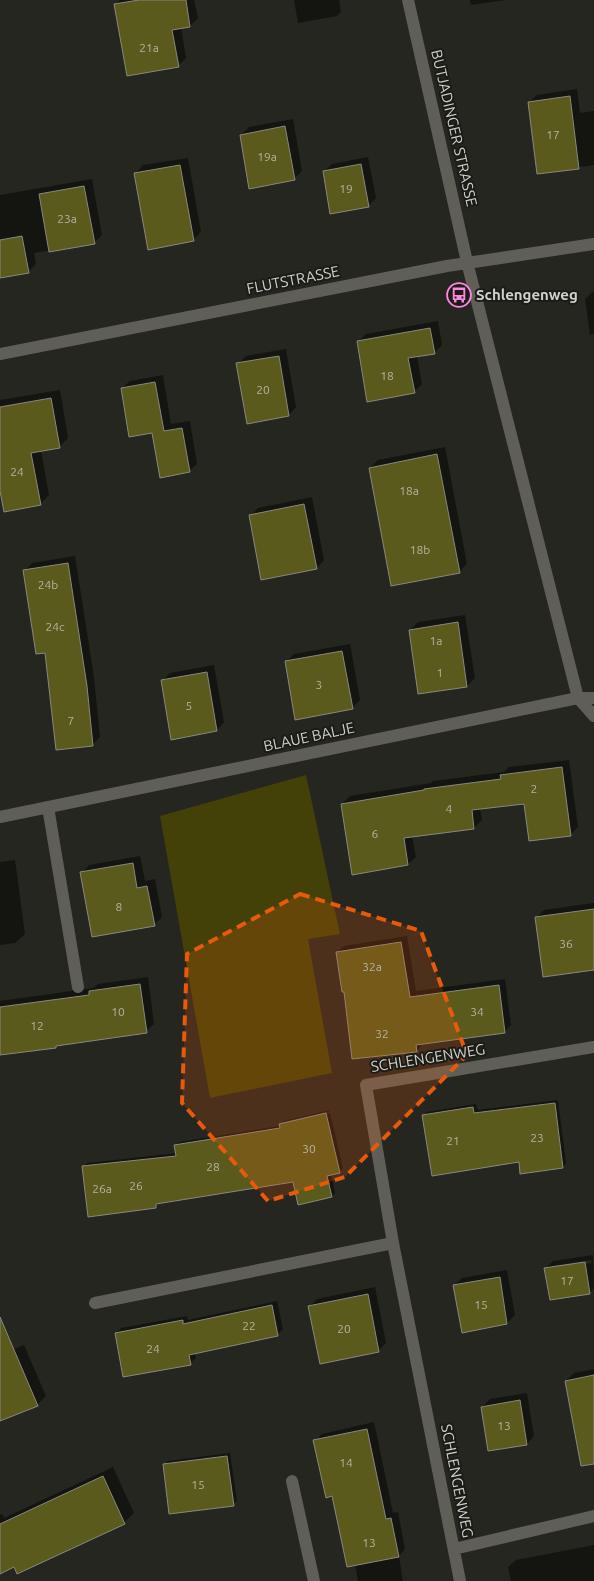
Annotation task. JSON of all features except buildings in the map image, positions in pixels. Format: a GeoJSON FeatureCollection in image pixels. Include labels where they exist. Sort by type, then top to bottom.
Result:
{"type":"FeatureCollection","features":[{"type":"Feature","properties":{"kind":"street","name":"BUTJADINGER STRASSE"},"geometry":{"type":"LineString","coordinates":[[408,0],[467,262]]}},
{"type":"Feature","properties":{"kind":"street","name":"FLUTSTRASSE"},"geometry":{"type":"LineString","coordinates":[[0,354],[467,262],[594,244]]}},
{"type":"Feature","properties":{"kind":"street"},"geometry":{"type":"LineString","coordinates":[[467,262],[578,698],[594,716]]}},
{"type":"Feature","properties":{"kind":"street"},"geometry":{"type":"LineString","coordinates":[[578,698],[594,698]]}},
{"type":"Feature","properties":{"kind":"street","name":"BLAUE BALJE"},"geometry":{"type":"LineString","coordinates":[[0,817],[578,698]]}},
{"type":"Feature","properties":{"kind":"street"},"geometry":{"type":"LineString","coordinates":[[48,807],[78,987]]}},
{"type":"Feature","properties":{"kind":"street","name":"SCHLENGENWEG"},"geometry":{"type":"LineString","coordinates":[[460,1581],[393,1243],[366,1085],[594,1047]]}},
{"type":"Feature","properties":{"kind":"street"},"geometry":{"type":"LineString","coordinates":[[95,1303],[393,1243]]}},
{"type":"Feature","properties":{"kind":"street"},"geometry":{"type":"LineString","coordinates":[[292,1481],[314,1581]]}},
{"type":"Feature","properties":{"kind":"street","name":"SCHLENGENWEG"},"geometry":{"type":"LineString","coordinates":[[454,1549],[594,1516]]}},
{"type":"Feature","properties":{"kind":"highlighted area"},"geometry":{"type":"Polygon","coordinates":[[[300,894],[421,931],[467,1055],[345,1177],[268,1201],[182,1103],[187,954],[300,894]]]}},
{"type":"Feature","properties":{"kind":"shaded area"},"geometry":{"type":"Polygon","coordinates":[[[306,775],[340,934],[308,939],[332,1073],[210,1098],[160,816],[306,775]]]}},
{"type":"Feature","properties":{"kind":"place","name":"Schlengenweg"},"geometry":{"type":"Point","coordinates":[459,295]}}]}
